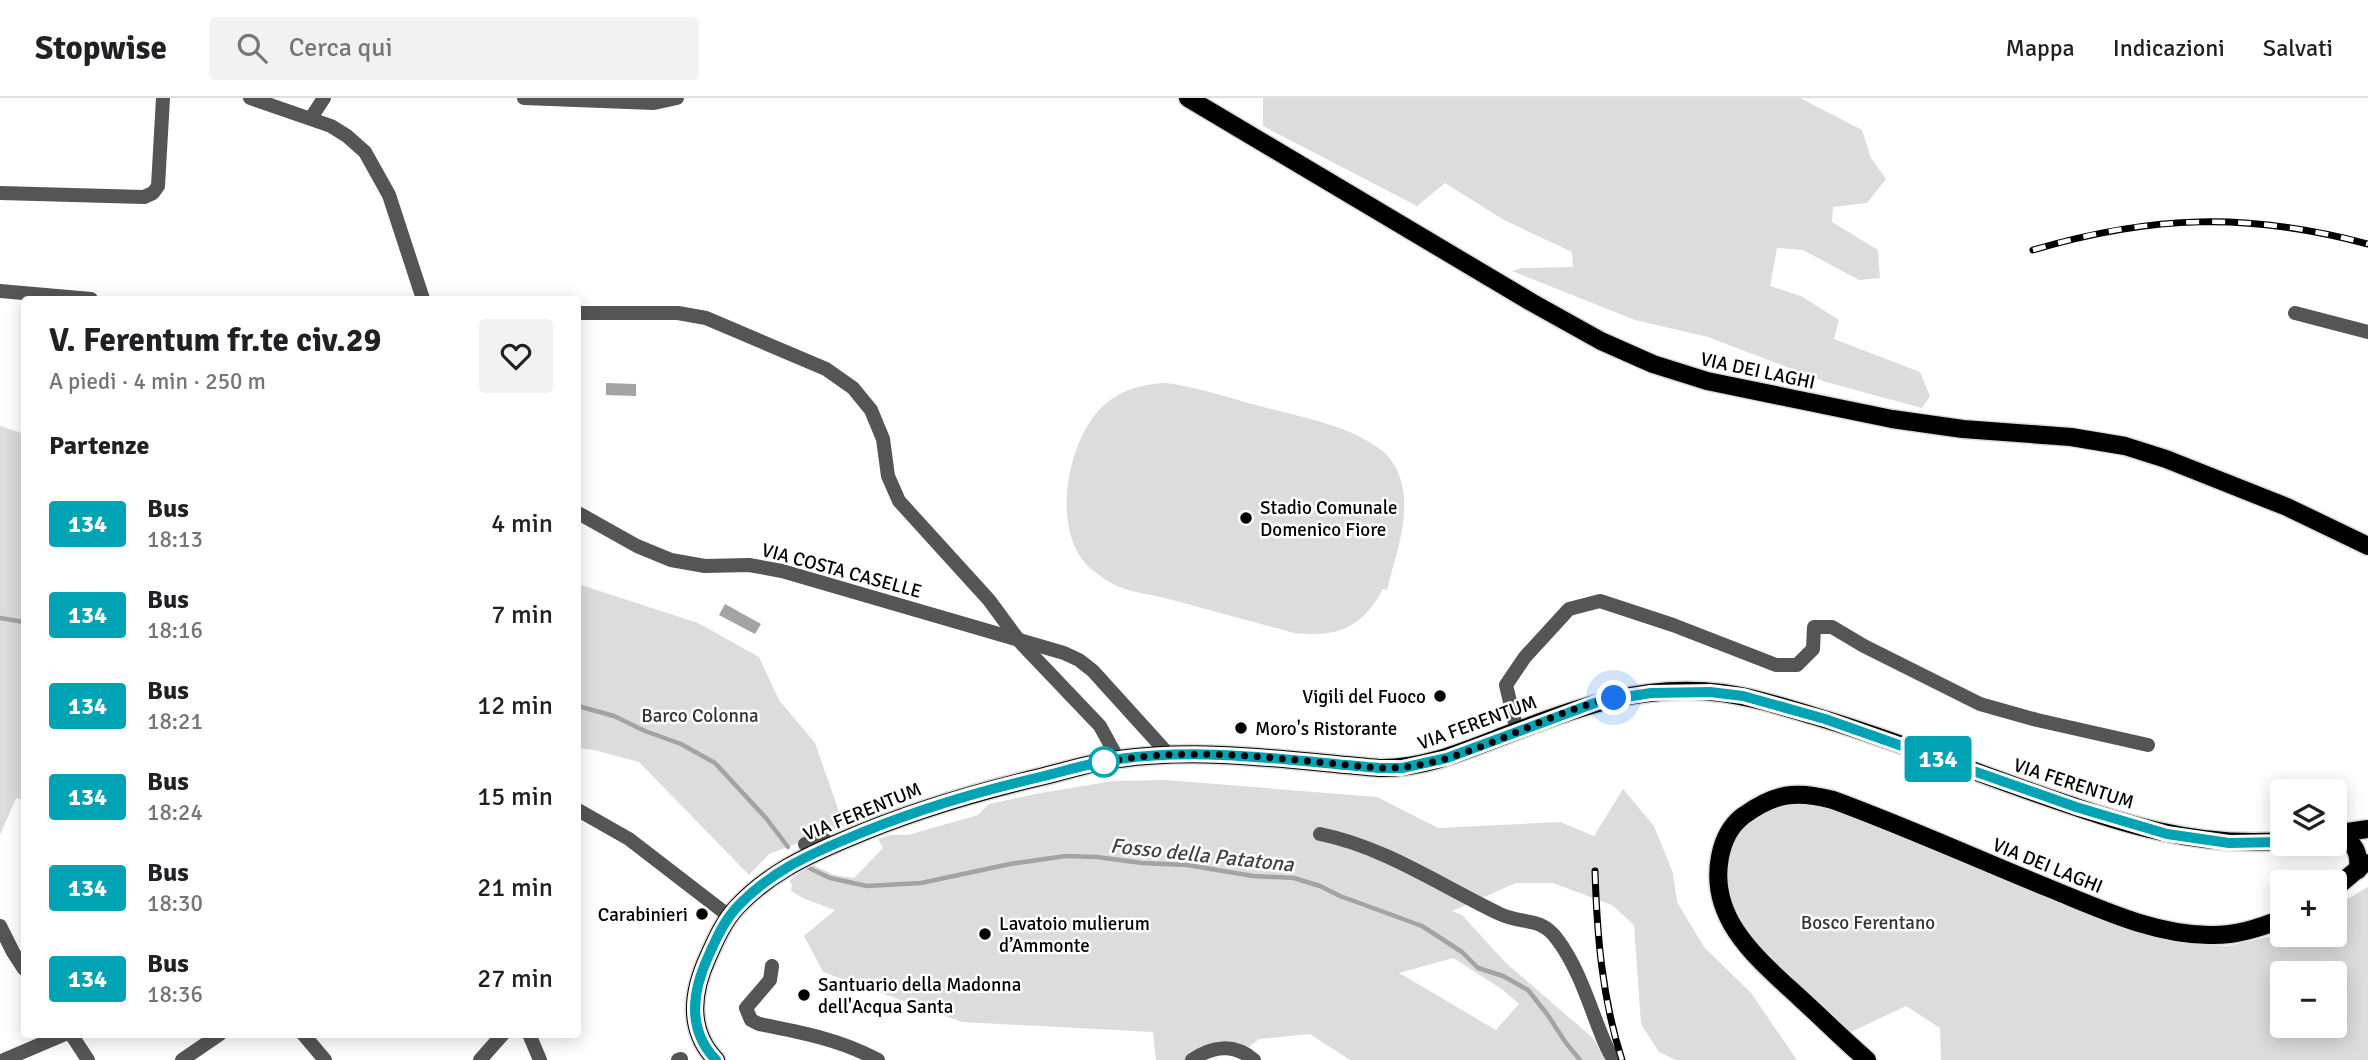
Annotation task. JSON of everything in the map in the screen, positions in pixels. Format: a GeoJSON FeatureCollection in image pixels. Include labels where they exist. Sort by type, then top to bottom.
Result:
{"type":"FeatureCollection","features":[{"type":"Feature","properties":{"kind":"main road","name":"VIA DEI LAGHI"},"geometry":{"type":"LineString","coordinates":[[1188,98],[1531,302],[1601,341],[1653,364],[1707,381],[1892,419],[1963,429],[2071,437],[2125,446],[2166,459],[2287,507],[2368,546]]}},
{"type":"Feature","properties":{"kind":"main road","name":"VIA FERENTUM"},"geometry":{"type":"LineString","coordinates":[[716,1060],[706,1048],[695,1022],[694,1007],[698,983],[729,916],[753,892],[779,872],[830,846],[900,816],[948,800],[1118,759],[1233,755],[1402,768],[1447,758],[1583,706],[1614,698],[1661,692],[1721,693],[1766,702],[1850,727],[2086,811],[2167,834],[2229,843],[2270,842]]}},
{"type":"Feature","properties":{"kind":"main road","name":"VIA DEI LAGHI"},"geometry":{"type":"LineString","coordinates":[[1867,1060],[1757,957],[1735,931],[1721,902],[1718,868],[1726,836],[1742,817],[1781,795],[1815,795],[1839,803],[2105,911],[2154,928],[2223,935],[2270,923]]}},
{"type":"Feature","properties":{"kind":"main road"},"geometry":{"type":"LineString","coordinates":[[2347,833],[2366,829]]}},
{"type":"Feature","properties":{"kind":"main road"},"geometry":{"type":"LineString","coordinates":[[2347,840],[2356,848],[2364,870]]}},
{"type":"Feature","properties":{"kind":"main road"},"geometry":{"type":"LineString","coordinates":[[2347,881],[2364,870]]}},
{"type":"Feature","properties":{"kind":"main road"},"geometry":{"type":"LineString","coordinates":[[2347,884],[2364,870]]}},
{"type":"Feature","properties":{"kind":"street"},"geometry":{"type":"LineString","coordinates":[[0,193],[144,197],[150,194],[158,186],[163,98]]}},
{"type":"Feature","properties":{"kind":"street"},"geometry":{"type":"LineString","coordinates":[[250,98],[331,126],[347,136],[371,160],[389,195],[422,296]]}},
{"type":"Feature","properties":{"kind":"street"},"geometry":{"type":"LineString","coordinates":[[311,118],[324,98]]}},
{"type":"Feature","properties":{"kind":"street"},"geometry":{"type":"LineString","coordinates":[[524,98],[664,103],[677,98]]}},
{"type":"Feature","properties":{"kind":"street"},"geometry":{"type":"LineString","coordinates":[[0,292],[52,296]]}},
{"type":"Feature","properties":{"kind":"street"},"geometry":{"type":"LineString","coordinates":[[581,313],[678,313],[706,318],[826,369],[853,388],[871,410],[883,439],[888,476],[899,501],[989,600],[1020,642],[1100,726],[1118,759]]}},
{"type":"Feature","properties":{"kind":"street"},"geometry":{"type":"LineString","coordinates":[[2295,313],[2368,332]]}},
{"type":"Feature","properties":{"kind":"street","name":"VIA COSTA CASELLE"},"geometry":{"type":"LineString","coordinates":[[581,515],[637,547],[671,560],[705,566],[749,565],[782,571],[1063,653],[1083,663],[1098,676],[1170,756]]}},
{"type":"Feature","properties":{"kind":"street"},"geometry":{"type":"LineString","coordinates":[[1517,731],[1506,685],[1525,656],[1569,610],[1600,601],[1674,625],[1776,665],[1797,665],[1813,649],[1814,627],[1832,627],[1980,704],[2148,745]]}},
{"type":"Feature","properties":{"kind":"street"},"geometry":{"type":"LineString","coordinates":[[581,812],[629,839],[729,916]]}},
{"type":"Feature","properties":{"kind":"street"},"geometry":{"type":"LineString","coordinates":[[1320,834],[1347,839],[1416,868],[1504,916],[1542,924],[1558,940],[1574,968],[1605,1045],[1614,1060]]}},
{"type":"Feature","properties":{"kind":"street"},"geometry":{"type":"LineString","coordinates":[[805,844],[821,838],[830,846]]}},
{"type":"Feature","properties":{"kind":"street"},"geometry":{"type":"LineString","coordinates":[[0,926],[21,964]]}},
{"type":"Feature","properties":{"kind":"street"},"geometry":{"type":"LineString","coordinates":[[772,966],[770,980],[746,1008],[751,1020],[826,1039],[878,1060]]}},
{"type":"Feature","properties":{"kind":"street"},"geometry":{"type":"LineString","coordinates":[[4,1060],[56,1038]]}},
{"type":"Feature","properties":{"kind":"street"},"geometry":{"type":"LineString","coordinates":[[74,1038],[88,1060]]}},
{"type":"Feature","properties":{"kind":"street"},"geometry":{"type":"LineString","coordinates":[[182,1060],[214,1038]]}},
{"type":"Feature","properties":{"kind":"street"},"geometry":{"type":"LineString","coordinates":[[306,1038],[325,1060]]}},
{"type":"Feature","properties":{"kind":"street"},"geometry":{"type":"LineString","coordinates":[[480,1060],[499,1038]]}},
{"type":"Feature","properties":{"kind":"street"},"geometry":{"type":"LineString","coordinates":[[531,1038],[540,1060]]}},
{"type":"Feature","properties":{"kind":"street"},"geometry":{"type":"LineString","coordinates":[[1192,1060],[1210,1049],[1227,1047],[1241,1051],[1254,1060]]}},
{"type":"Feature","properties":{"kind":"green space"},"geometry":{"type":"Polygon","coordinates":[[[1263,98],[1800,98],[1862,130],[1871,158],[1886,179],[1867,203],[1833,207],[1832,222],[1878,250],[1880,278],[1859,280],[1803,250],[1777,248],[1770,286],[1801,296],[1839,320],[1834,339],[1920,372],[1930,396],[1922,408],[1826,382],[1708,337],[1635,320],[1512,271],[1522,268],[1573,267],[1572,252],[1504,220],[1445,183],[1417,206],[1263,126],[1263,98]]]}},
{"type":"Feature","properties":{"kind":"green space"},"geometry":{"type":"Polygon","coordinates":[[[1166,383],[1202,390],[1338,427],[1367,440],[1388,456],[1402,485],[1403,525],[1387,590],[1383,589],[1357,621],[1336,632],[1294,633],[1125,589],[1106,580],[1087,565],[1076,549],[1069,529],[1067,508],[1072,462],[1080,441],[1102,407],[1116,396],[1140,387],[1166,383]]]}},
{"type":"Feature","properties":{"kind":"green space"},"geometry":{"type":"Polygon","coordinates":[[[0,426],[21,433],[21,799],[16,798],[0,835],[0,426]]]}},
{"type":"Feature","properties":{"kind":"green space","name":"Barco Colonna"},"geometry":{"type":"Polygon","coordinates":[[[581,585],[698,623],[759,657],[779,700],[815,743],[844,826],[769,854],[749,875],[639,762],[581,748],[581,585]]]}},
{"type":"Feature","properties":{"kind":"green space"},"geometry":{"type":"Polygon","coordinates":[[[1166,780],[1377,797],[1438,828],[1560,822],[1594,836],[1623,789],[1654,826],[1673,873],[1677,902],[1704,947],[1751,993],[1797,1060],[1676,1060],[1659,1052],[1641,1024],[1634,925],[1612,905],[1553,883],[1516,883],[1452,911],[1462,915],[1505,962],[1594,1039],[1605,1060],[1350,1060],[1310,1034],[1259,1039],[1245,1050],[1187,1060],[1156,1060],[1153,1032],[962,1022],[823,972],[804,936],[835,910],[791,891],[792,885],[789,881],[811,864],[834,875],[854,878],[883,848],[878,839],[890,835],[908,835],[978,815],[989,804],[1113,781],[1166,780]],[[1453,958],[1399,973],[1496,1030],[1519,1004],[1503,990],[1453,958]]]}},
{"type":"Feature","properties":{"kind":"green space","name":"Bosco Ferentano"},"geometry":{"type":"Polygon","coordinates":[[[1799,798],[1835,807],[2115,923],[2167,941],[2227,946],[2270,937],[2270,947],[2347,947],[2347,899],[2368,887],[2368,1060],[1941,1060],[1940,1028],[1906,1006],[1851,1032],[1759,951],[1740,925],[1724,889],[1730,849],[1738,829],[1771,805],[1799,798]]]}},
{"type":"Feature","properties":{"kind":"shaded area"},"geometry":{"type":"Polygon","coordinates":[[[606,383],[636,384],[636,396],[606,395],[606,383]]]}},
{"type":"Feature","properties":{"kind":"shaded area"},"geometry":{"type":"Polygon","coordinates":[[[725,604],[761,624],[755,634],[719,615],[725,604]]]}},
{"type":"Feature","properties":{"kind":"waterway","name":"Fosso della Patatona"},"geometry":{"type":"LineString","coordinates":[[0,618],[21,622]]}},
{"type":"Feature","properties":{"kind":"waterway","name":"Fosso della Patatona"},"geometry":{"type":"LineString","coordinates":[[581,707],[614,716],[681,744],[715,763],[766,818],[788,847]]}},
{"type":"Feature","properties":{"kind":"waterway","name":"Fosso della Patatona"},"geometry":{"type":"LineString","coordinates":[[807,867],[830,878],[867,886],[921,883],[1010,864],[1066,856],[1187,865],[1253,876],[1294,878],[1422,926],[1462,952],[1478,968],[1503,976],[1528,990],[1580,1060]]}},
{"type":"Feature","properties":{"kind":"railway"},"geometry":{"type":"LineString","coordinates":[[2033,250],[2119,230],[2200,222],[2282,227],[2368,244]]}},
{"type":"Feature","properties":{"kind":"railway"},"geometry":{"type":"LineString","coordinates":[[1595,871],[1602,966],[1622,1060]]}},
{"type":"Feature","properties":{"kind":"bus line","name":"134"},"geometry":{"type":"LineString","coordinates":[[716,1060],[703,1043],[695,1022],[695,1002],[701,974],[729,916],[753,892],[787,866],[928,806],[1118,759],[1233,755],[1402,768],[1447,758],[1600,701],[1651,693],[1710,692],[1743,696],[1825,719],[2113,820],[2191,839],[2229,843],[2270,842]]}},
{"type":"Feature","properties":{"kind":"place","name":"Stadio Comunale Domenico Fiore"},"geometry":{"type":"Point","coordinates":[1246,518]}},
{"type":"Feature","properties":{"kind":"place","name":"Vigili del Fuoco"},"geometry":{"type":"Point","coordinates":[1440,696]}},
{"type":"Feature","properties":{"kind":"place","name":"Moro's Ristorante"},"geometry":{"type":"Point","coordinates":[1241,728]}},
{"type":"Feature","properties":{"kind":"place","name":"Carabinieri"},"geometry":{"type":"Point","coordinates":[702,914]}},
{"type":"Feature","properties":{"kind":"place","name":"Lavatoio mulierum d’Ammonte"},"geometry":{"type":"Point","coordinates":[985,934]}},
{"type":"Feature","properties":{"kind":"place","name":"Santuario della Madonna dell'Acqua Santa"},"geometry":{"type":"Point","coordinates":[804,995]}},
{"type":"Feature","properties":{"kind":"route"},"geometry":{"type":"LineString","coordinates":[[1104,762],[1093,765],[1118,759],[1233,755],[1402,768],[1447,758],[1583,706],[1614,698]]}}]}
